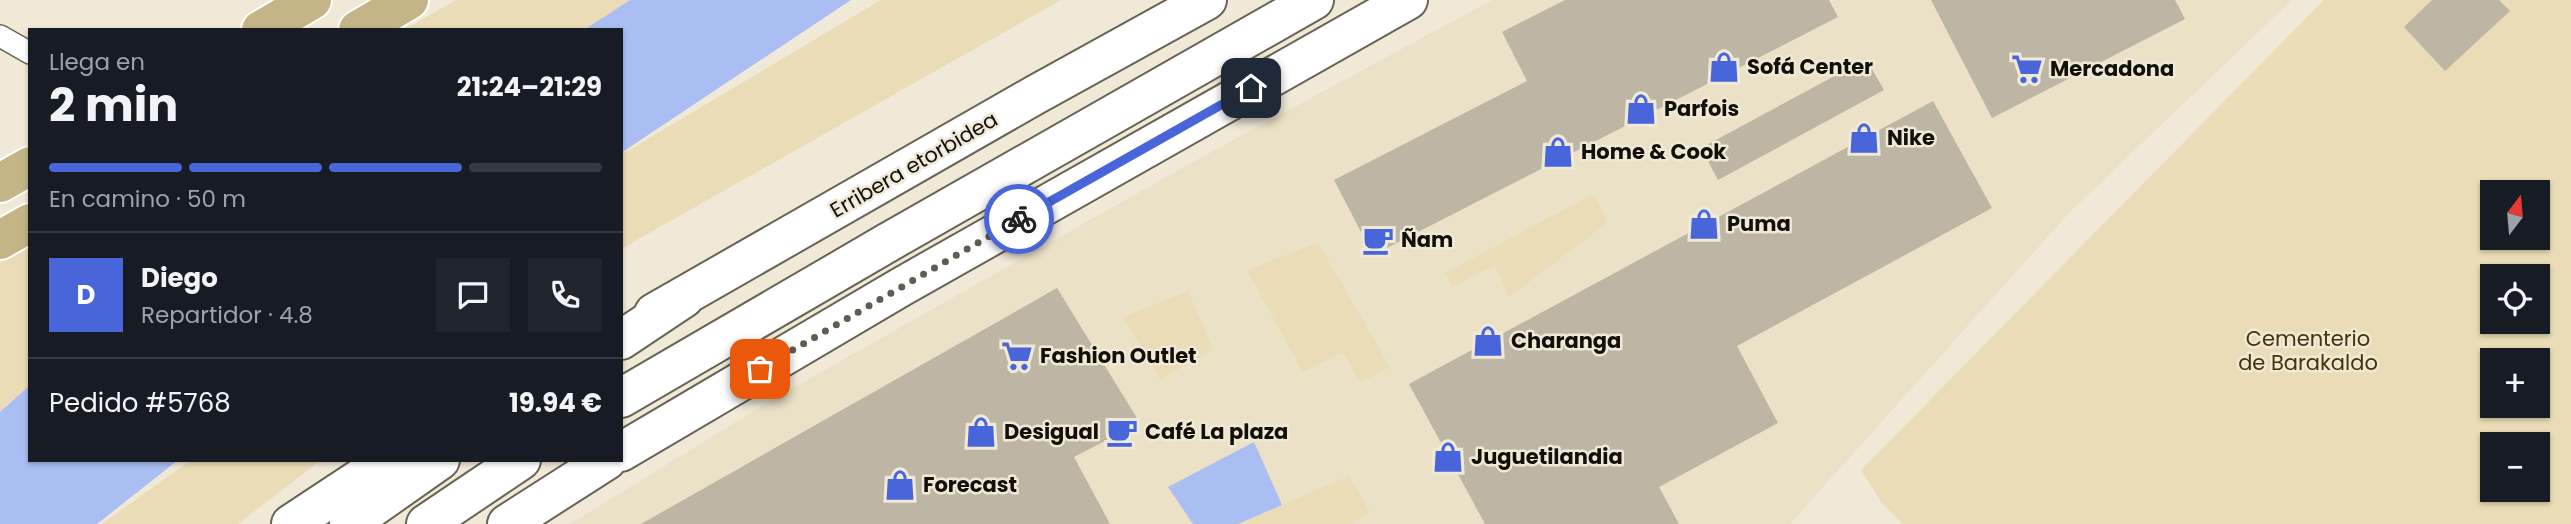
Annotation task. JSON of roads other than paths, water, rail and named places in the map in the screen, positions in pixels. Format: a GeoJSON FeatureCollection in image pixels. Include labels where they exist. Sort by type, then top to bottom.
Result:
{"type":"FeatureCollection","features":[{"type":"Feature","properties":{"kind":"main road"},"geometry":{"type":"LineString","coordinates":[[264,28],[312,0]]}},
{"type":"Feature","properties":{"kind":"main road"},"geometry":{"type":"LineString","coordinates":[[361,28],[409,0]]}},
{"type":"Feature","properties":{"kind":"main road"},"geometry":{"type":"LineString","coordinates":[[0,183],[28,167]]}},
{"type":"Feature","properties":{"kind":"main road"},"geometry":{"type":"LineString","coordinates":[[0,240],[28,224]]}},
{"type":"Feature","properties":{"kind":"street","name":"Erribera etorbidea"},"geometry":{"type":"LineString","coordinates":[[623,329],[684,298],[1035,95],[1207,0]]}},
{"type":"Feature","properties":{"kind":"street"},"geometry":{"type":"LineString","coordinates":[[623,397],[898,236],[1314,0]]}},
{"type":"Feature","properties":{"kind":"street"},"geometry":{"type":"LineString","coordinates":[[623,451],[901,287],[1408,0]]}},
{"type":"Feature","properties":{"kind":"street"},"geometry":{"type":"LineString","coordinates":[[623,339],[684,298]]}},
{"type":"Feature","properties":{"kind":"street"},"geometry":{"type":"LineString","coordinates":[[291,524],[385,462]]}},
{"type":"Feature","properties":{"kind":"street"},"geometry":{"type":"LineString","coordinates":[[349,524],[437,462]]}},
{"type":"Feature","properties":{"kind":"street"},"geometry":{"type":"LineString","coordinates":[[426,524],[518,462]]}},
{"type":"Feature","properties":{"kind":"street"},"geometry":{"type":"LineString","coordinates":[[507,524],[604,462]]}},
{"type":"Feature","properties":{"kind":"lane"},"geometry":{"type":"LineString","coordinates":[[0,36],[28,52]]}},
{"type":"Feature","properties":{"kind":"water"},"geometry":{"type":"Polygon","coordinates":[[[630,0],[851,0],[623,152],[623,28],[587,28],[630,0]]]}},
{"type":"Feature","properties":{"kind":"water"},"geometry":{"type":"Polygon","coordinates":[[[28,387],[28,462],[175,462],[97,524],[0,524],[0,412],[28,387]]]}},
{"type":"Feature","properties":{"kind":"water"},"geometry":{"type":"Polygon","coordinates":[[[1254,442],[1282,505],[1238,524],[1193,524],[1168,487],[1254,442]]]}},
{"type":"Feature","properties":{"kind":"place","name":"Sofá Center"},"geometry":{"type":"Point","coordinates":[1724,67]}},
{"type":"Feature","properties":{"kind":"place","name":"Mercadona"},"geometry":{"type":"Point","coordinates":[2027,69]}},
{"type":"Feature","properties":{"kind":"place","name":"Parfois"},"geometry":{"type":"Point","coordinates":[1641,109]}},
{"type":"Feature","properties":{"kind":"place","name":"Nike"},"geometry":{"type":"Point","coordinates":[1864,138]}},
{"type":"Feature","properties":{"kind":"place","name":"Home & Cook"},"geometry":{"type":"Point","coordinates":[1558,152]}},
{"type":"Feature","properties":{"kind":"place","name":"Puma"},"geometry":{"type":"Point","coordinates":[1704,224]}},
{"type":"Feature","properties":{"kind":"place","name":"Ñam"},"geometry":{"type":"Point","coordinates":[1378,240]}},
{"type":"Feature","properties":{"kind":"place","name":"Charanga"},"geometry":{"type":"Point","coordinates":[1488,341]}},
{"type":"Feature","properties":{"kind":"place","name":"Fashion Outlet"},"geometry":{"type":"Point","coordinates":[1017,356]}},
{"type":"Feature","properties":{"kind":"place","name":"Desigual"},"geometry":{"type":"Point","coordinates":[981,432]}},
{"type":"Feature","properties":{"kind":"place","name":"Café La plaza"},"geometry":{"type":"Point","coordinates":[1122,432]}},
{"type":"Feature","properties":{"kind":"place","name":"Juguetilandia"},"geometry":{"type":"Point","coordinates":[1448,457]}},
{"type":"Feature","properties":{"kind":"place","name":"Forecast"},"geometry":{"type":"Point","coordinates":[900,485]}},
{"type":"Feature","properties":{"kind":"park label","name":"Cementerio de Barakaldo"},"geometry":{"type":"Point","coordinates":[2308,351]}}]}
